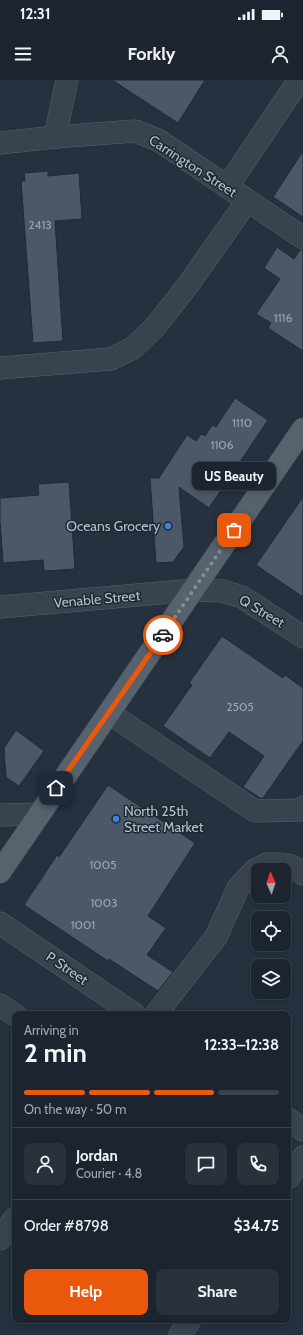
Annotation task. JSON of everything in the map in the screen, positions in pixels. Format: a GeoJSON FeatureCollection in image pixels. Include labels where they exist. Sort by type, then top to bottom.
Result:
{"type":"FeatureCollection","features":[{"type":"Feature","properties":{"kind":"main road"},"geometry":{"type":"LineString","coordinates":[[0,872],[303,429]]}},
{"type":"Feature","properties":{"kind":"street"},"geometry":{"type":"LineString","coordinates":[[55,137],[67,80]]}},
{"type":"Feature","properties":{"kind":"street"},"geometry":{"type":"LineString","coordinates":[[227,186],[299,80]]}},
{"type":"Feature","properties":{"kind":"street","name":"Carrington Street"},"geometry":{"type":"LineString","coordinates":[[0,143],[135,131],[158,140],[303,238]]}},
{"type":"Feature","properties":{"kind":"street"},"geometry":{"type":"LineString","coordinates":[[0,368],[111,359],[134,348],[155,327],[188,285],[247,201]]}},
{"type":"Feature","properties":{"kind":"street","name":"Venable Street"},"geometry":{"type":"LineString","coordinates":[[0,607],[194,590]]}},
{"type":"Feature","properties":{"kind":"street","name":"Q Street"},"geometry":{"type":"LineString","coordinates":[[194,590],[222,591],[242,597],[303,637]]}},
{"type":"Feature","properties":{"kind":"street"},"geometry":{"type":"LineString","coordinates":[[109,713],[255,811],[302,809]]}},
{"type":"Feature","properties":{"kind":"street"},"geometry":{"type":"LineString","coordinates":[[0,815],[39,814]]}},
{"type":"Feature","properties":{"kind":"street"},"geometry":{"type":"LineString","coordinates":[[158,1011],[216,937],[238,888],[255,870],[267,864],[277,864],[292,866],[303,874]]}},
{"type":"Feature","properties":{"kind":"street","name":"P Street"},"geometry":{"type":"LineString","coordinates":[[0,923],[130,1011]]}},
{"type":"Feature","properties":{"kind":"street"},"geometry":{"type":"LineString","coordinates":[[0,1005],[12,1013]]}},
{"type":"Feature","properties":{"kind":"street"},"geometry":{"type":"LineString","coordinates":[[291,1121],[303,1130]]}},
{"type":"Feature","properties":{"kind":"street"},"geometry":{"type":"LineString","coordinates":[[291,1174],[303,1157]]}},
{"type":"Feature","properties":{"kind":"street"},"geometry":{"type":"LineString","coordinates":[[0,1239],[12,1222]]}},
{"type":"Feature","properties":{"kind":"street"},"geometry":{"type":"LineString","coordinates":[[180,1335],[188,1323]]}},
{"type":"Feature","properties":{"kind":"building"},"geometry":{"type":"Polygon","coordinates":[[[112,80],[205,80],[178,123],[112,80]]]}},
{"type":"Feature","properties":{"kind":"building"},"geometry":{"type":"Polygon","coordinates":[[[303,151],[303,217],[273,197],[303,151]]]}},
{"type":"Feature","properties":{"kind":"building"},"geometry":{"type":"Polygon","coordinates":[[[48,171],[48,176],[79,173],[82,219],[55,221],[63,341],[33,343],[21,181],[25,181],[24,173],[48,171]]]}},
{"type":"Feature","properties":{"kind":"building"},"geometry":{"type":"Polygon","coordinates":[[[277,247],[294,259],[300,250],[303,250],[303,351],[268,328],[271,323],[256,314],[280,279],[264,268],[277,247]]]}},
{"type":"Feature","properties":{"kind":"building"},"geometry":{"type":"Polygon","coordinates":[[[235,398],[268,420],[209,508],[179,487],[184,547],[173,562],[156,563],[150,478],[159,478],[187,435],[196,441],[201,434],[205,436],[212,425],[216,427],[235,398]]]}},
{"type":"Feature","properties":{"kind":"building"},"geometry":{"type":"Polygon","coordinates":[[[69,482],[75,569],[44,571],[43,560],[3,563],[0,498],[39,495],[38,484],[69,482]]]}},
{"type":"Feature","properties":{"kind":"building"},"geometry":{"type":"Polygon","coordinates":[[[303,497],[303,597],[256,565],[303,497]]]}},
{"type":"Feature","properties":{"kind":"building"},"geometry":{"type":"Polygon","coordinates":[[[222,636],[283,678],[285,675],[303,688],[303,741],[263,798],[260,798],[243,787],[264,756],[229,732],[210,758],[163,726],[192,685],[189,683],[222,636]]]}},
{"type":"Feature","properties":{"kind":"building"},"geometry":{"type":"Polygon","coordinates":[[[16,730],[44,751],[19,786],[6,777],[4,748],[16,730]]]}},
{"type":"Feature","properties":{"kind":"building"},"geometry":{"type":"Polygon","coordinates":[[[108,785],[195,843],[148,916],[166,928],[147,955],[173,972],[158,991],[109,959],[108,961],[24,905],[57,855],[59,857],[108,785]]]}},
{"type":"Feature","properties":{"kind":"way so far"},"geometry":{"type":"LineString","coordinates":[[163,635],[234,530]]}},
{"type":"Feature","properties":{"kind":"place","name":"Oceans Grocery"},"geometry":{"type":"Point","coordinates":[168,526]}},
{"type":"Feature","properties":{"kind":"place","name":"US Beauty"},"geometry":{"type":"Point","coordinates":[234,530]}},
{"type":"Feature","properties":{"kind":"place","name":"North 25th Street Market"},"geometry":{"type":"Point","coordinates":[116,819]}},
{"type":"Feature","properties":{"kind":"route"},"geometry":{"type":"LineString","coordinates":[[56,788],[163,635]]}}]}
